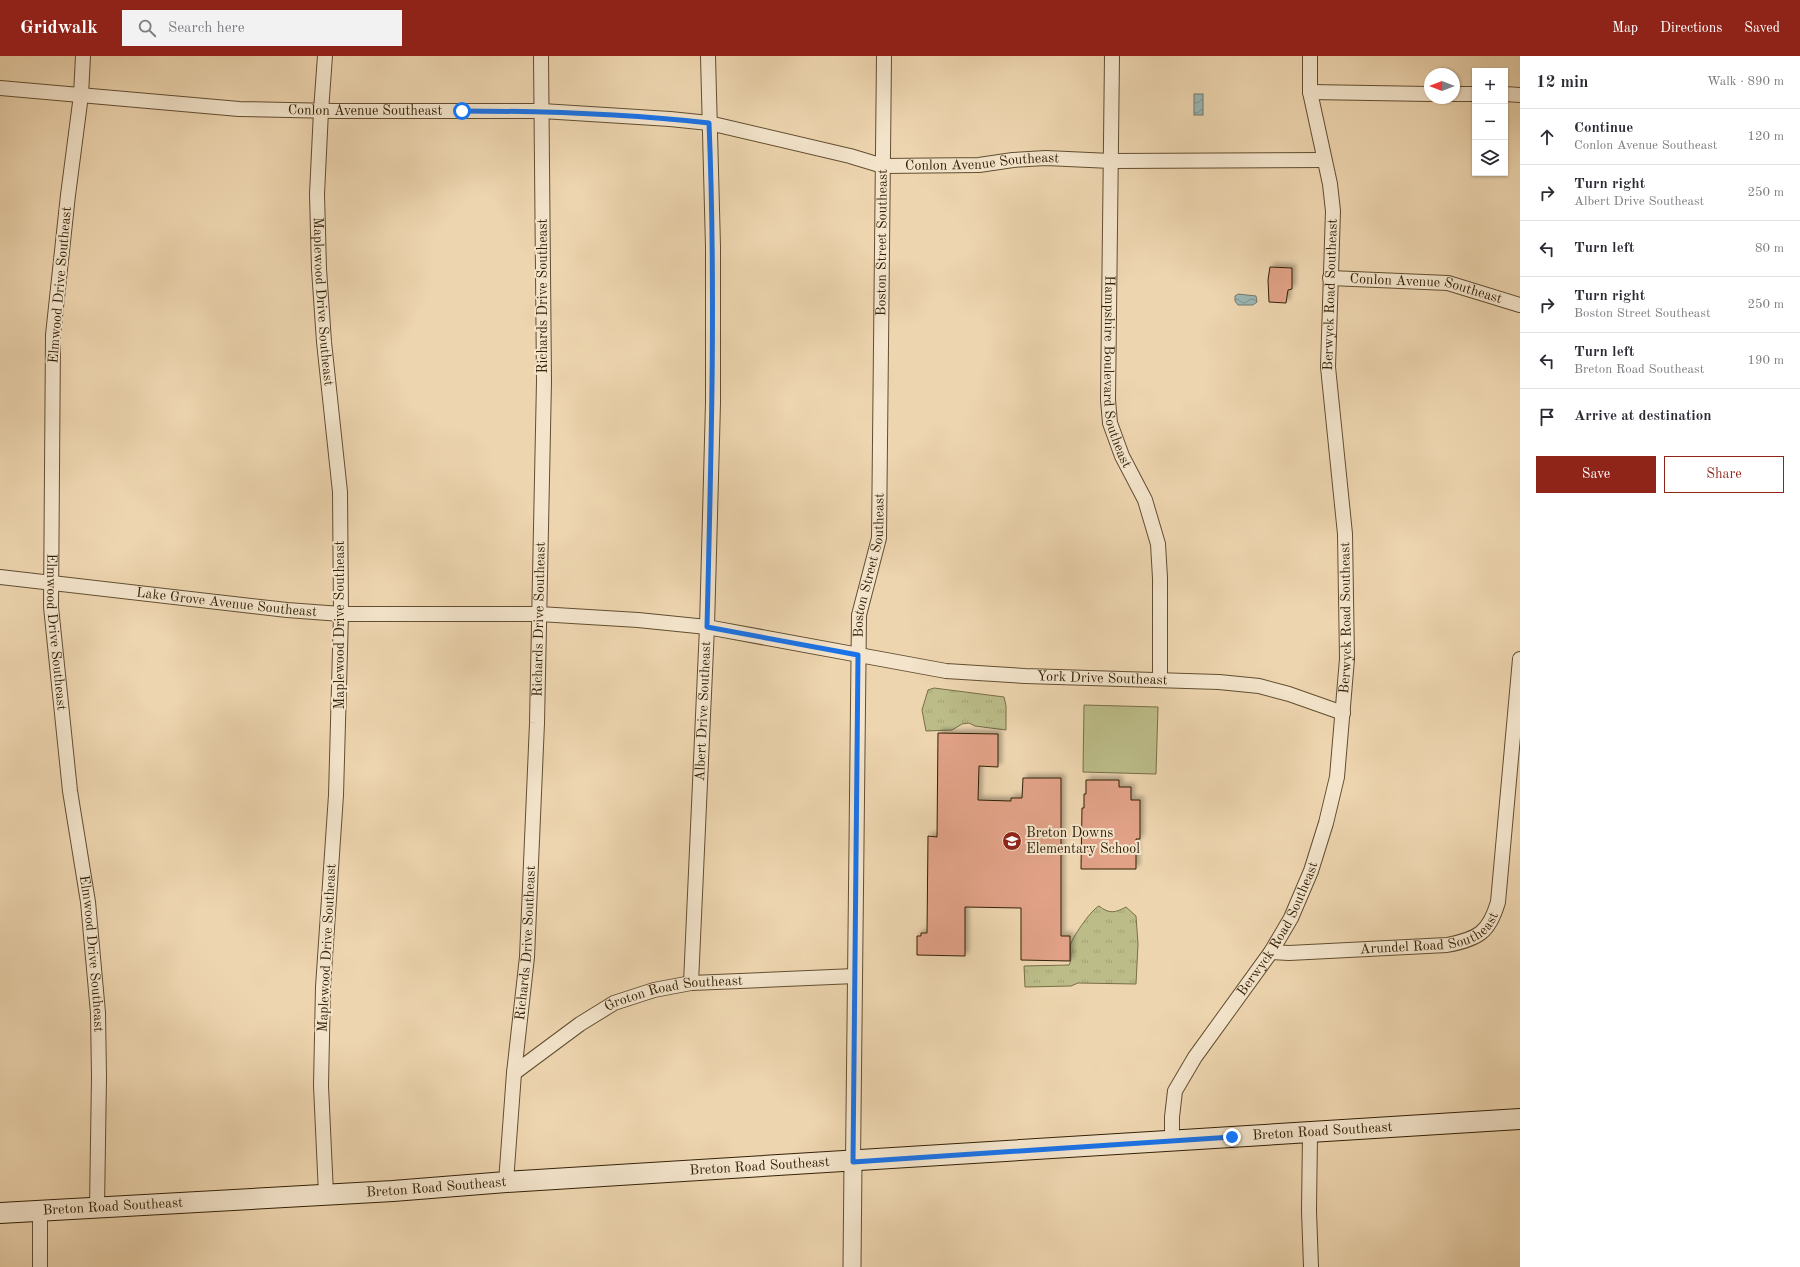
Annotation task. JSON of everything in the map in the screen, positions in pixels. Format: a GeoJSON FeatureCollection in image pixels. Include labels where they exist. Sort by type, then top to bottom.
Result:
{"type":"FeatureCollection","features":[{"type":"Feature","properties":{"kind":"main road","name":"Breton Road Southeast"},"geometry":{"type":"LineString","coordinates":[[0,1213],[853,1162],[1172,1140],[1310,1133],[1520,1119]]}},
{"type":"Feature","properties":{"kind":"street","name":"Elmwood Drive Southeast"},"geometry":{"type":"LineString","coordinates":[[83,56],[81,95],[68,195],[53,335],[51,607],[70,791],[88,902],[98,1013],[100,1077],[97,1207]]}},
{"type":"Feature","properties":{"kind":"street","name":"Maplewood Drive Southeast"},"geometry":{"type":"LineString","coordinates":[[325,56],[317,194],[319,269],[324,342],[340,492],[341,614],[336,795],[323,987],[321,1086],[326,1194]]}},
{"type":"Feature","properties":{"kind":"street","name":"Richards Drive Southeast"},"geometry":{"type":"LineString","coordinates":[[506,1182],[514,1073],[527,957],[538,723],[544,381],[541,56]]}},
{"type":"Feature","properties":{"kind":"street","name":"Albert Drive Southeast"},"geometry":{"type":"LineString","coordinates":[[691,983],[707,627],[712,403],[713,255],[708,56]]}},
{"type":"Feature","properties":{"kind":"street","name":"Boston Street Southeast"},"geometry":{"type":"LineString","coordinates":[[852,1267],[859,615],[879,538],[884,56]]}},
{"type":"Feature","properties":{"kind":"street","name":"Hampshire Boulevard Southeast"},"geometry":{"type":"LineString","coordinates":[[1112,56],[1108,400],[1110,423],[1120,450],[1145,500],[1158,544],[1160,578],[1160,679]]}},
{"type":"Feature","properties":{"kind":"street","name":"Berwyck Road Southeast"},"geometry":{"type":"LineString","coordinates":[[1172,1140],[1172,1117],[1175,1091],[1195,1057],[1271,952],[1294,911],[1311,871],[1322,837],[1337,777],[1346,659],[1345,534],[1328,367],[1333,211],[1330,184],[1310,92],[1310,56]]}},
{"type":"Feature","properties":{"kind":"street","name":"Conlon Avenue Southeast"},"geometry":{"type":"LineString","coordinates":[[0,88],[239,108],[542,111],[670,119],[709,123],[850,156],[883,166],[979,165],[1013,160],[1046,158],[1110,161],[1324,160]]}},
{"type":"Feature","properties":{"kind":"street"},"geometry":{"type":"LineString","coordinates":[[1310,92],[1424,94]]}},
{"type":"Feature","properties":{"kind":"street"},"geometry":{"type":"LineString","coordinates":[[1460,94],[1472,94]]}},
{"type":"Feature","properties":{"kind":"street"},"geometry":{"type":"LineString","coordinates":[[1508,94],[1520,95]]}},
{"type":"Feature","properties":{"kind":"street","name":"Conlon Avenue Southeast"},"geometry":{"type":"LineString","coordinates":[[1330,278],[1448,283],[1520,306]]}},
{"type":"Feature","properties":{"kind":"street","name":"Lake Grove Avenue Southeast"},"geometry":{"type":"LineString","coordinates":[[0,577],[287,610],[341,614],[539,614],[638,620],[707,627],[858,655]]}},
{"type":"Feature","properties":{"kind":"street","name":"York Drive Southeast"},"geometry":{"type":"LineString","coordinates":[[858,655],[946,671],[1025,676],[1160,679],[1259,686],[1289,694],[1343,713]]}},
{"type":"Feature","properties":{"kind":"street","name":"Arundel Road Southeast"},"geometry":{"type":"LineString","coordinates":[[1271,952],[1289,953],[1447,945],[1466,941],[1481,933],[1493,920],[1498,902],[1520,658]]}},
{"type":"Feature","properties":{"kind":"street","name":"Groton Road Southeast"},"geometry":{"type":"LineString","coordinates":[[514,1073],[580,1024],[614,1003],[654,990],[691,983],[855,976]]}},
{"type":"Feature","properties":{"kind":"street"},"geometry":{"type":"LineString","coordinates":[[1310,1133],[1309,1212],[1312,1267]]}},
{"type":"Feature","properties":{"kind":"street"},"geometry":{"type":"LineString","coordinates":[[40,1210],[41,1266]]}},
{"type":"Feature","properties":{"kind":"green space"},"geometry":{"type":"Polygon","coordinates":[[[934,688],[1004,697],[1006,706],[1006,730],[975,726],[969,723],[962,724],[952,730],[926,731],[922,710],[928,690],[934,688]]]}},
{"type":"Feature","properties":{"kind":"green space"},"geometry":{"type":"Polygon","coordinates":[[[1084,705],[1158,707],[1156,774],[1083,772],[1084,705]]]}},
{"type":"Feature","properties":{"kind":"green space"},"geometry":{"type":"Polygon","coordinates":[[[1099,906],[1112,912],[1126,907],[1136,916],[1138,944],[1136,984],[1078,983],[1071,986],[1025,987],[1024,966],[1069,965],[1071,960],[1071,943],[1073,939],[1088,917],[1099,906]]]}},
{"type":"Feature","properties":{"kind":"water"},"geometry":{"type":"Polygon","coordinates":[[[1194,94],[1203,94],[1203,115],[1194,115],[1194,94]]]}},
{"type":"Feature","properties":{"kind":"water"},"geometry":{"type":"Polygon","coordinates":[[[1238,294],[1256,296],[1257,302],[1253,305],[1238,305],[1235,301],[1235,296],[1238,294]]]}},
{"type":"Feature","properties":{"kind":"building"},"geometry":{"type":"Polygon","coordinates":[[[1270,267],[1292,268],[1292,289],[1288,290],[1286,303],[1269,302],[1268,280],[1270,267]]]}},
{"type":"Feature","properties":{"kind":"building","name":"Breton Downs Elementary School"},"geometry":{"type":"Polygon","coordinates":[[[938,733],[998,734],[998,767],[979,766],[978,800],[1011,801],[1011,798],[1022,798],[1023,778],[1061,778],[1061,936],[1070,936],[1070,961],[1021,960],[1021,908],[965,907],[965,956],[917,955],[917,936],[921,936],[921,933],[927,933],[928,836],[937,837],[938,733]]]}},
{"type":"Feature","properties":{"kind":"building"},"geometry":{"type":"Polygon","coordinates":[[[1086,780],[1119,780],[1119,787],[1131,787],[1131,800],[1140,800],[1140,839],[1136,839],[1136,869],[1081,869],[1082,808],[1084,808],[1084,794],[1086,794],[1086,780]]]}},
{"type":"Feature","properties":{"kind":"place","name":"Breton Downs Elementary School"},"geometry":{"type":"Point","coordinates":[1012,841]}},
{"type":"Feature","properties":{"kind":"route"},"geometry":{"type":"LineString","coordinates":[[462,111],[542,111],[709,123],[713,278],[707,627],[858,655],[853,1162],[1232,1137]]}}]}
